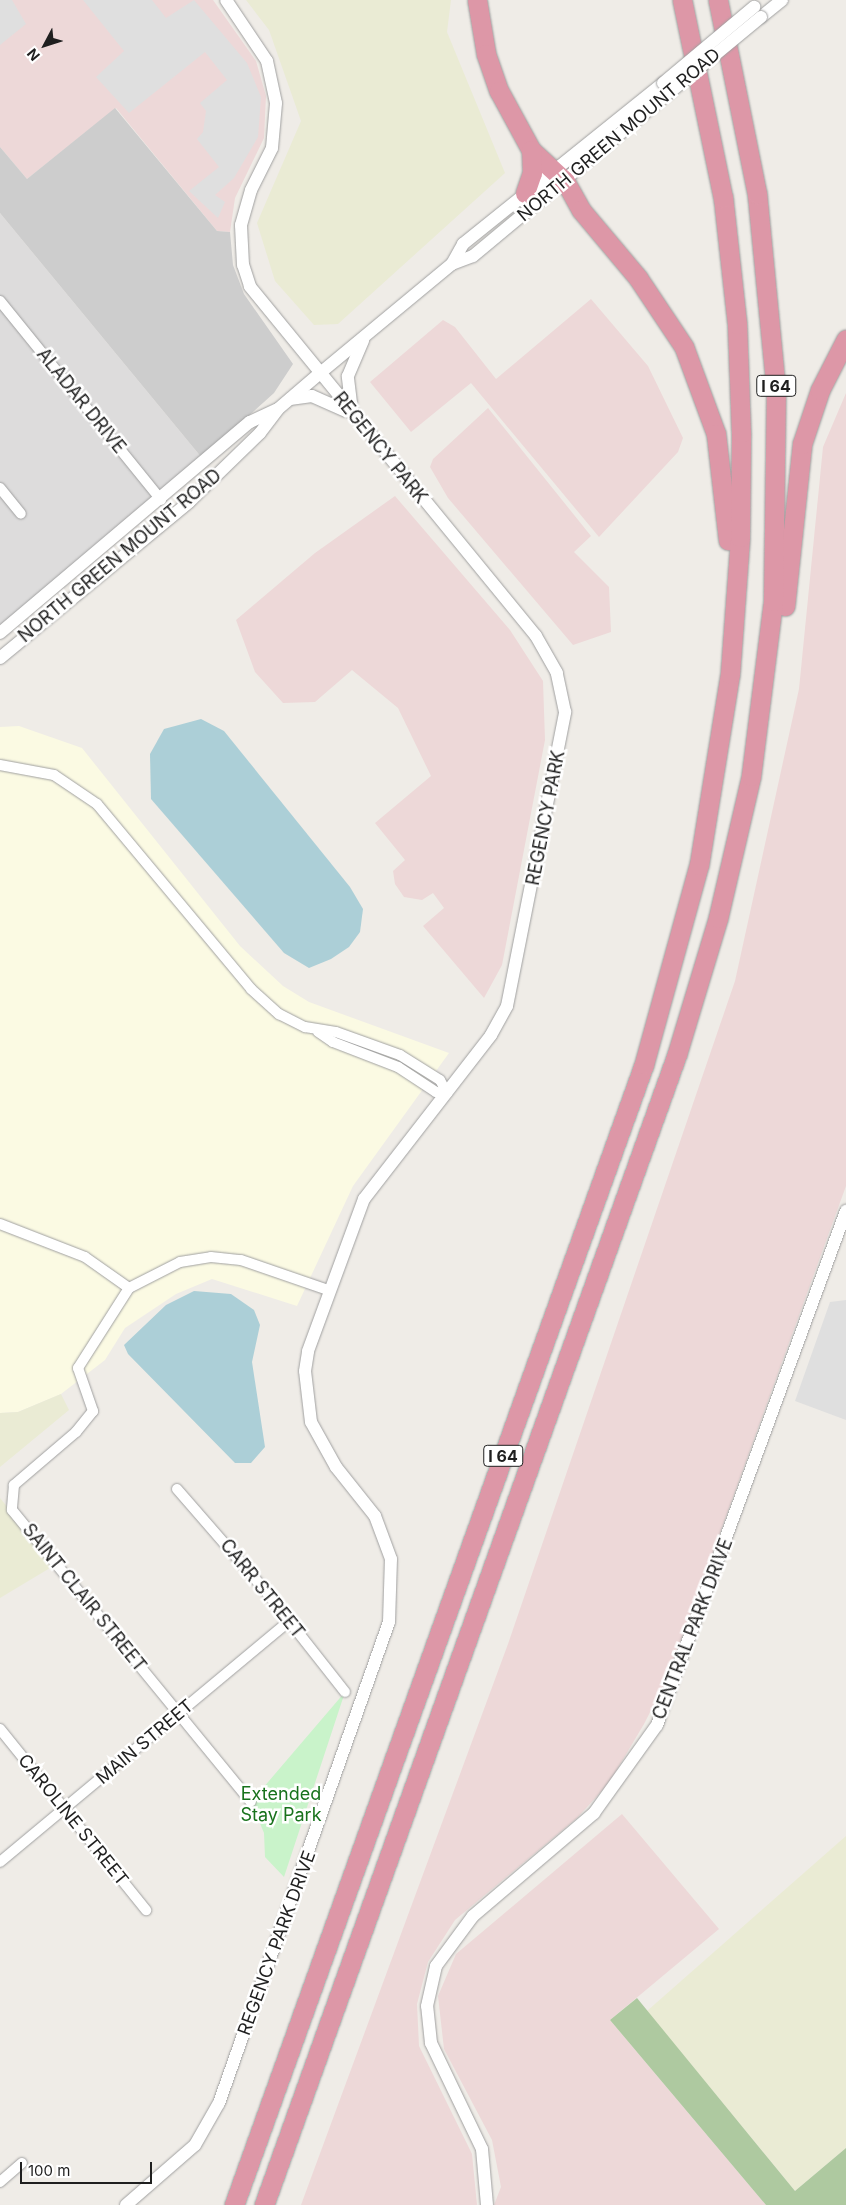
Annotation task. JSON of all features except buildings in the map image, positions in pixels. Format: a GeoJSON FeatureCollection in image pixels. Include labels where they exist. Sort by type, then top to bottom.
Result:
{"type":"FeatureCollection","features":[{"type":"Feature","properties":{"kind":"highway"},"geometry":{"type":"LineString","coordinates":[[477,0],[486,54],[499,91],[531,150],[560,175],[581,210],[638,278],[684,347],[716,434],[728,524],[722,668],[726,694]]}},
{"type":"Feature","properties":{"kind":"highway","name":"I 64"},"geometry":{"type":"LineString","coordinates":[[234,2205],[644,1064],[699,865],[726,694],[740,537],[737,324],[717,163],[682,0]]}},
{"type":"Feature","properties":{"kind":"highway","name":"I 64"},"geometry":{"type":"LineString","coordinates":[[264,2205],[677,1054],[718,918],[751,776],[773,601],[776,391],[758,194],[718,0]]}},
{"type":"Feature","properties":{"kind":"highway"},"geometry":{"type":"LineString","coordinates":[[525,193],[532,173],[531,150]]}},
{"type":"Feature","properties":{"kind":"highway"},"geometry":{"type":"LineString","coordinates":[[751,776],[762,750],[784,615],[802,444],[820,390],[846,339]]}},
{"type":"Feature","properties":{"kind":"street","name":"REGENCY PARK"},"geometry":{"type":"LineString","coordinates":[[226,0],[267,61],[276,103],[272,148],[251,190],[241,225],[243,265],[260,304],[536,636],[549,654],[563,694],[564,729],[512,989],[497,1027],[364,1199],[328,1290]]}},
{"type":"Feature","properties":{"kind":"street","name":"NORTH GREEN MOUNT ROAD"},"geometry":{"type":"LineString","coordinates":[[0,658],[189,502],[260,434],[278,409],[319,374],[452,264],[473,256],[560,175],[759,8],[782,0]]}},
{"type":"Feature","properties":{"kind":"street","name":"NORTH GREEN MOUNT ROAD"},"geometry":{"type":"LineString","coordinates":[[452,264],[463,244],[525,193],[560,175]]}},
{"type":"Feature","properties":{"kind":"street","name":"ALADAR DRIVE"},"geometry":{"type":"LineString","coordinates":[[0,301],[161,500]]}},
{"type":"Feature","properties":{"kind":"street"},"geometry":{"type":"LineString","coordinates":[[353,415],[348,376],[366,336]]}},
{"type":"Feature","properties":{"kind":"street"},"geometry":{"type":"LineString","coordinates":[[290,399],[312,396],[353,415]]}},
{"type":"Feature","properties":{"kind":"street","name":"NORTH GREEN MOUNT ROAD"},"geometry":{"type":"LineString","coordinates":[[0,633],[161,500],[250,422],[278,409]]}},
{"type":"Feature","properties":{"kind":"street"},"geometry":{"type":"LineString","coordinates":[[0,488],[21,514]]}},
{"type":"Feature","properties":{"kind":"street"},"geometry":{"type":"LineString","coordinates":[[0,765],[38,769],[83,792],[110,817],[265,1003],[293,1022],[318,1032],[336,1032],[400,1055],[440,1080],[447,1093]]}},
{"type":"Feature","properties":{"kind":"street","name":"CENTRAL PARK DRIVE"},"geometry":{"type":"LineString","coordinates":[[487,2205],[482,2149],[431,2043],[428,2006],[436,1966],[473,1916],[594,1813],[657,1725],[846,1211]]}},
{"type":"Feature","properties":{"kind":"street"},"geometry":{"type":"LineString","coordinates":[[0,1224],[85,1257],[129,1288],[180,1262],[216,1257],[241,1260],[328,1290]]}},
{"type":"Feature","properties":{"kind":"street","name":"SAINT CLAIR STREET"},"geometry":{"type":"LineString","coordinates":[[129,1288],[78,1368],[93,1410],[76,1432],[14,1485],[12,1510],[251,1802]]}},
{"type":"Feature","properties":{"kind":"street","name":"REGENCY PARK DRIVE"},"geometry":{"type":"LineString","coordinates":[[126,2205],[195,2146],[219,2103],[389,1622],[393,1582],[384,1535],[322,1446],[306,1397],[308,1351],[328,1290]]}},
{"type":"Feature","properties":{"kind":"street","name":"CARR STREET"},"geometry":{"type":"LineString","coordinates":[[177,1488],[289,1621],[345,1692]]}},
{"type":"Feature","properties":{"kind":"street","name":"MAIN STREET"},"geometry":{"type":"LineString","coordinates":[[0,1862],[289,1621]]}},
{"type":"Feature","properties":{"kind":"street","name":"CAROLINE STREET"},"geometry":{"type":"LineString","coordinates":[[0,1729],[146,1910]]}},
{"type":"Feature","properties":{"kind":"street"},"geometry":{"type":"LineString","coordinates":[[0,2182],[22,2164]]}},
{"type":"Feature","properties":{"kind":"shaded area"},"geometry":{"type":"Polygon","coordinates":[[[0,0],[213,0],[256,61],[266,96],[264,138],[235,198],[230,232],[217,231],[116,108],[27,179],[0,147],[0,0]]]}},
{"type":"Feature","properties":{"kind":"shaded area"},"geometry":{"type":"Polygon","coordinates":[[[0,0],[12,0],[26,24],[0,45],[0,0]]]}},
{"type":"Feature","properties":{"kind":"shaded area"},"geometry":{"type":"Polygon","coordinates":[[[83,0],[152,0],[166,18],[194,0],[247,63],[261,97],[258,137],[234,178],[215,195],[225,202],[218,218],[189,191],[219,167],[197,139],[203,132],[206,111],[200,103],[227,80],[205,52],[129,113],[96,77],[124,51],[83,0]]]}},
{"type":"Feature","properties":{"kind":"shaded area"},"geometry":{"type":"Polygon","coordinates":[[[246,0],[451,0],[447,32],[505,173],[338,324],[314,325],[275,281],[257,223],[301,121],[269,30],[246,0]]]}},
{"type":"Feature","properties":{"kind":"shaded area"},"geometry":{"type":"Polygon","coordinates":[[[115,108],[217,231],[230,232],[233,265],[244,294],[293,364],[274,393],[202,458],[0,213],[0,147],[27,179],[115,108]]]}},
{"type":"Feature","properties":{"kind":"shaded area"},"geometry":{"type":"Polygon","coordinates":[[[0,213],[202,458],[0,625],[0,213]]]}},
{"type":"Feature","properties":{"kind":"shaded area"},"geometry":{"type":"Polygon","coordinates":[[[591,299],[648,366],[683,438],[678,452],[599,537],[471,383],[411,432],[370,382],[443,320],[455,327],[496,379],[591,299]]]}},
{"type":"Feature","properties":{"kind":"shaded area"},"geometry":{"type":"Polygon","coordinates":[[[846,393],[846,1186],[667,1679],[644,1724],[609,1783],[577,1818],[455,1920],[428,1962],[417,2004],[419,2046],[472,2154],[477,2205],[301,2205],[508,1644],[735,981],[799,689],[823,447],[846,393]]]}},
{"type":"Feature","properties":{"kind":"shaded area"},"geometry":{"type":"Polygon","coordinates":[[[488,408],[591,536],[574,552],[609,587],[611,632],[573,645],[448,498],[430,467],[433,459],[488,408]]]}},
{"type":"Feature","properties":{"kind":"shaded area"},"geometry":{"type":"Polygon","coordinates":[[[395,496],[510,630],[543,681],[545,740],[502,965],[484,998],[423,926],[444,908],[433,893],[422,900],[404,897],[395,884],[393,871],[405,860],[375,823],[431,776],[398,708],[352,670],[315,702],[283,703],[255,672],[236,620],[315,553],[395,496]]]}},
{"type":"Feature","properties":{"kind":"shaded area"},"geometry":{"type":"Polygon","coordinates":[[[19,726],[82,748],[240,946],[283,986],[309,1002],[449,1053],[353,1186],[297,1306],[212,1279],[176,1294],[125,1328],[105,1360],[61,1394],[18,1412],[0,1413],[0,727],[19,726]]]}},
{"type":"Feature","properties":{"kind":"shaded area"},"geometry":{"type":"Polygon","coordinates":[[[846,1300],[846,1420],[795,1401],[830,1302],[846,1300]]]}},
{"type":"Feature","properties":{"kind":"shaded area"},"geometry":{"type":"Polygon","coordinates":[[[61,1394],[69,1410],[0,1467],[0,1413],[18,1412],[61,1394]]]}},
{"type":"Feature","properties":{"kind":"shaded area"},"geometry":{"type":"Polygon","coordinates":[[[0,1498],[55,1565],[0,1598],[0,1498]]]}},
{"type":"Feature","properties":{"kind":"shaded area"},"geometry":{"type":"Polygon","coordinates":[[[622,1814],[719,1929],[610,2020],[766,2205],[494,2205],[501,2187],[492,2140],[444,2049],[438,1996],[456,1954],[622,1814]]]}},
{"type":"Feature","properties":{"kind":"shaded area"},"geometry":{"type":"Polygon","coordinates":[[[846,1836],[846,2148],[795,2191],[647,2011],[846,1836]]]}},
{"type":"Feature","properties":{"kind":"green space","name":"Extended Stay Park"},"geometry":{"type":"Polygon","coordinates":[[[345,1692],[284,1877],[265,1857],[264,1833],[251,1802],[345,1692]]]}},
{"type":"Feature","properties":{"kind":"green space"},"geometry":{"type":"Polygon","coordinates":[[[637,1998],[795,2191],[846,2148],[846,2205],[766,2205],[610,2020],[637,1998]]]}},
{"type":"Feature","properties":{"kind":"water"},"geometry":{"type":"Polygon","coordinates":[[[201,719],[224,731],[350,887],[363,909],[360,932],[349,947],[331,959],[309,968],[284,953],[151,799],[150,754],[164,729],[201,719]]]}},
{"type":"Feature","properties":{"kind":"water"},"geometry":{"type":"Polygon","coordinates":[[[194,1291],[231,1294],[254,1310],[260,1325],[252,1362],[265,1447],[251,1463],[235,1463],[128,1354],[124,1345],[166,1305],[194,1291]]]}}]}
